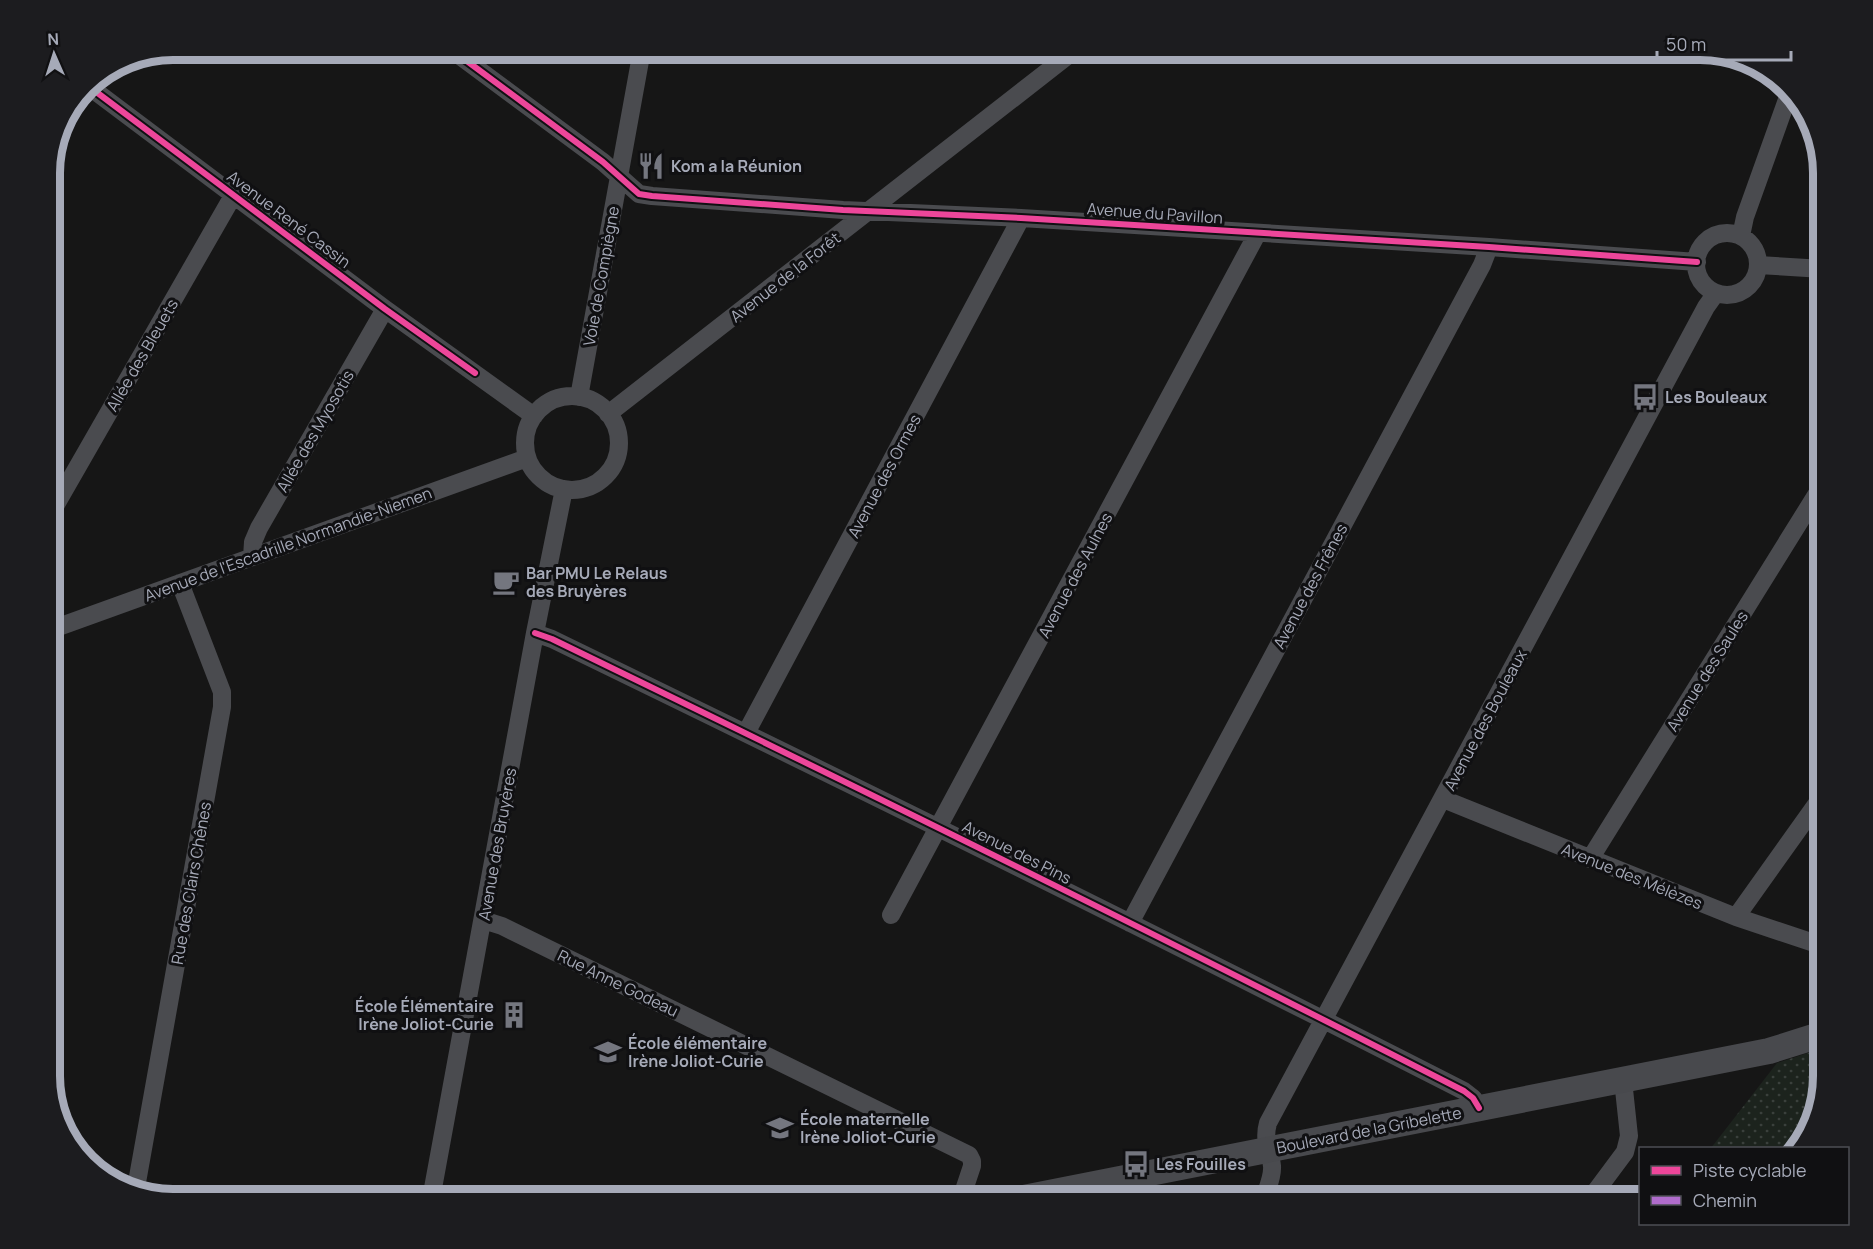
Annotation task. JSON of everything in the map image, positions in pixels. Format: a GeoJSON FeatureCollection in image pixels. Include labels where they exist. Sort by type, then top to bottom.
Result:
{"type":"FeatureCollection","features":[{"type":"Feature","properties":{"kind":"main road","name":"Boulevard de la Gribelette"},"geometry":{"type":"LineString","coordinates":[[1073,1189],[1769,1051],[1813,1037]]}},
{"type":"Feature","properties":{"kind":"street","name":"Avenue du Pavillon"},"geometry":{"type":"LineString","coordinates":[[465,60],[603,162],[639,194],[870,211],[1021,218],[1697,262]]}},
{"type":"Feature","properties":{"kind":"street","name":"Voie de Compiègne"},"geometry":{"type":"LineString","coordinates":[[579,397],[640,60]]}},
{"type":"Feature","properties":{"kind":"street","name":"Avenue de la Forêt"},"geometry":{"type":"LineString","coordinates":[[608,414],[1062,60]]}},
{"type":"Feature","properties":{"kind":"street","name":"Avenue René Cassin"},"geometry":{"type":"LineString","coordinates":[[95,91],[385,309],[534,416]]}},
{"type":"Feature","properties":{"kind":"street"},"geometry":{"type":"LineString","coordinates":[[1741,236],[1745,216],[1787,100]]}},
{"type":"Feature","properties":{"kind":"street","name":"Allée des Bleuets"},"geometry":{"type":"LineString","coordinates":[[60,498],[234,194]]}},
{"type":"Feature","properties":{"kind":"street","name":"Avenue des Ormes"},"geometry":{"type":"LineString","coordinates":[[746,733],[1021,218]]}},
{"type":"Feature","properties":{"kind":"street","name":"Avenue des Aulnes"},"geometry":{"type":"LineString","coordinates":[[891,915],[1257,234]]}},
{"type":"Feature","properties":{"kind":"street"},"geometry":{"type":"LineString","coordinates":[[1721,234],[1741,236],[1754,248],[1758,265],[1757,275],[1752,283],[1736,294],[1716,293],[1702,281],[1698,272],[1699,253],[1704,244],[1721,234]]}},
{"type":"Feature","properties":{"kind":"street","name":"Avenue des Frênes"},"geometry":{"type":"LineString","coordinates":[[1130,923],[1477,276],[1489,247]]}},
{"type":"Feature","properties":{"kind":"street"},"geometry":{"type":"LineString","coordinates":[[1758,265],[1813,268]]}},
{"type":"Feature","properties":{"kind":"street","name":"Avenue des Bouleaux"},"geometry":{"type":"LineString","coordinates":[[1267,1189],[1272,1174],[1265,1136],[1268,1123],[1706,307],[1716,293]]}},
{"type":"Feature","properties":{"kind":"street","name":"Allée des Myosotis"},"geometry":{"type":"LineString","coordinates":[[252,557],[253,543],[259,528],[385,309]]}},
{"type":"Feature","properties":{"kind":"street"},"geometry":{"type":"LineString","coordinates":[[566,396],[579,397],[600,406],[608,414],[616,426],[619,440],[618,454],[613,467],[604,478],[592,486],[578,490],[552,486],[541,479],[527,458],[525,443],[527,429],[543,406],[566,396]]}},
{"type":"Feature","properties":{"kind":"street","name":"Avenue de l'Escadrille Normandie-Niemen"},"geometry":{"type":"LineString","coordinates":[[60,626],[527,458]]}},
{"type":"Feature","properties":{"kind":"street","name":"Avenue des Bruyères"},"geometry":{"type":"LineString","coordinates":[[433,1189],[564,489]]}},
{"type":"Feature","properties":{"kind":"street","name":"Avenue des Saules"},"geometry":{"type":"LineString","coordinates":[[1590,859],[1813,502]]}},
{"type":"Feature","properties":{"kind":"street","name":"Rue des Clairs Chênes"},"geometry":{"type":"LineString","coordinates":[[137,1183],[222,707],[222,692],[180,583]]}},
{"type":"Feature","properties":{"kind":"street","name":"Avenue des Pins"},"geometry":{"type":"LineString","coordinates":[[536,633],[939,828],[1464,1091],[1473,1098],[1479,1108]]}},
{"type":"Feature","properties":{"kind":"street","name":"Avenue des Mélèzes"},"geometry":{"type":"LineString","coordinates":[[1443,799],[1736,917],[1813,942]]}},
{"type":"Feature","properties":{"kind":"street"},"geometry":{"type":"LineString","coordinates":[[1736,917],[1813,810]]}},
{"type":"Feature","properties":{"kind":"street","name":"Rue Anne Godeau"},"geometry":{"type":"LineString","coordinates":[[483,920],[522,936],[969,1155],[972,1166],[965,1189]]}},
{"type":"Feature","properties":{"kind":"street"},"geometry":{"type":"LineString","coordinates":[[1598,1189],[1624,1152],[1629,1136],[1623,1080]]}},
{"type":"Feature","properties":{"kind":"shaded area"},"geometry":{"type":"Polygon","coordinates":[[[1813,1051],[1812,1091],[1809,1105],[1801,1126],[1788,1147],[1712,1147],[1777,1063],[1813,1051]]]}},
{"type":"Feature","properties":{"kind":"cycle path"},"geometry":{"type":"LineString","coordinates":[[465,60],[603,162],[639,194],[843,210],[1021,218],[1697,262]]}},
{"type":"Feature","properties":{"kind":"cycle path"},"geometry":{"type":"LineString","coordinates":[[95,91],[385,309],[475,373]]}},
{"type":"Feature","properties":{"kind":"cycle path"},"geometry":{"type":"LineString","coordinates":[[535,633],[552,639],[781,750],[1237,976],[1464,1091],[1473,1098],[1479,1108]]}},
{"type":"Feature","properties":{"kind":"place","name":"Kom a la Réunion"},"geometry":{"type":"Point","coordinates":[651,166]}},
{"type":"Feature","properties":{"kind":"place","name":"Les Bouleaux"},"geometry":{"type":"Point","coordinates":[1645,397]}},
{"type":"Feature","properties":{"kind":"place","name":"Bar PMU Le Relaus des Bruyères"},"geometry":{"type":"Point","coordinates":[506,582]}},
{"type":"Feature","properties":{"kind":"place","name":"École Élémentaire Irène Joliot-Curie"},"geometry":{"type":"Point","coordinates":[514,1015]}},
{"type":"Feature","properties":{"kind":"place","name":"École élémentaire Irène Joliot-Curie"},"geometry":{"type":"Point","coordinates":[608,1052]}},
{"type":"Feature","properties":{"kind":"place","name":"École maternelle Irène Joliot-Curie"},"geometry":{"type":"Point","coordinates":[780,1128]}},
{"type":"Feature","properties":{"kind":"place","name":"Les Fouilles"},"geometry":{"type":"Point","coordinates":[1136,1164]}}]}
